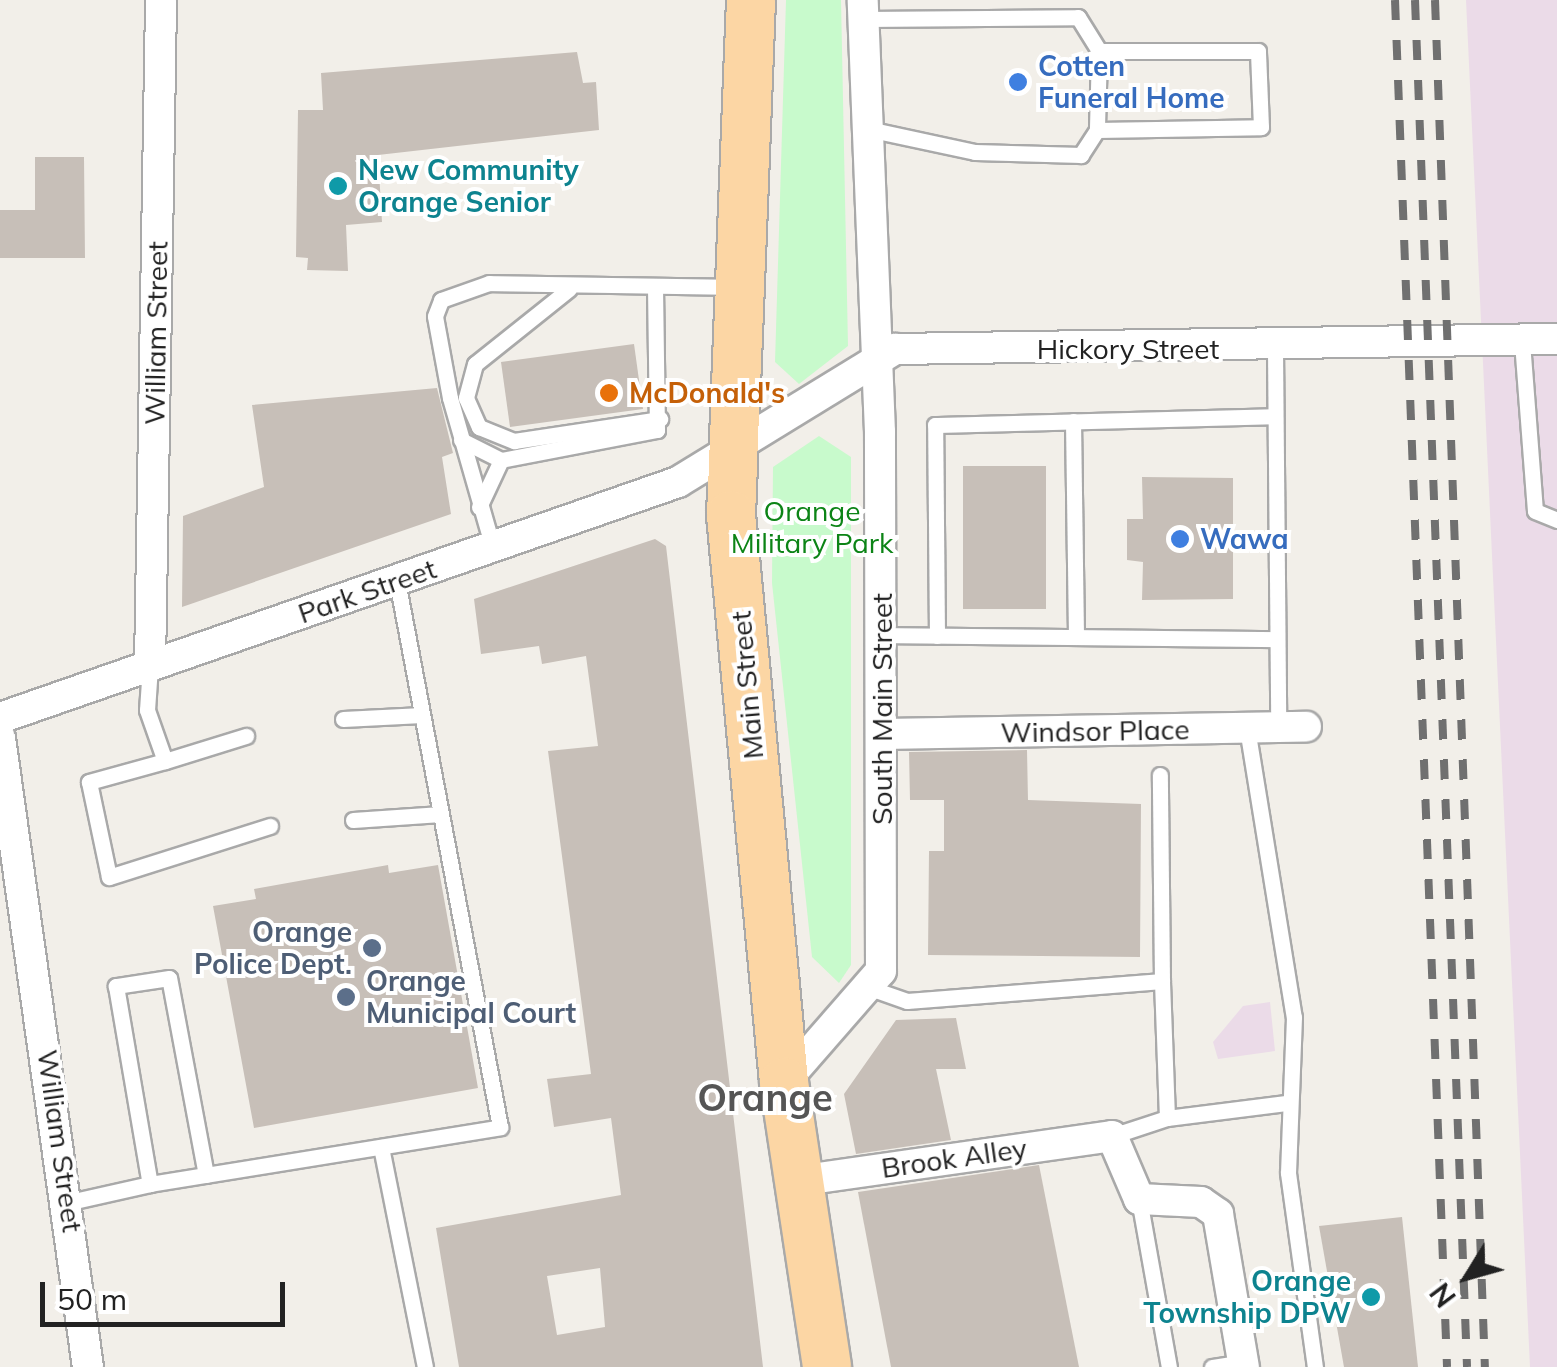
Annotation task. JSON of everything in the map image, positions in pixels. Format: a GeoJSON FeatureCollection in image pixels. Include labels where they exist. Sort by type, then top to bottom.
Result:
{"type":"FeatureCollection","features":[{"type":"Feature","properties":{"kind":"main road","name":"Main Street"},"geometry":{"type":"LineString","coordinates":[[751,0],[742,286],[730,454],[784,1082],[828,1367]]}},
{"type":"Feature","properties":{"kind":"street","name":"William Street"},"geometry":{"type":"LineString","coordinates":[[150,666],[161,0]]}},
{"type":"Feature","properties":{"kind":"street","name":"South Main Street"},"geometry":{"type":"LineString","coordinates":[[784,1082],[882,971],[884,734],[863,10]]}},
{"type":"Feature","properties":{"kind":"street","name":"Hickory Street"},"geometry":{"type":"LineString","coordinates":[[730,454],[895,348],[1275,349],[1557,339]]}},
{"type":"Feature","properties":{"kind":"street","name":"Park Street"},"geometry":{"type":"LineString","coordinates":[[0,718],[493,548],[730,454]]}},
{"type":"Feature","properties":{"kind":"street","name":"Windsor Place"},"geometry":{"type":"LineString","coordinates":[[884,734],[1292,728]]}},
{"type":"Feature","properties":{"kind":"street","name":"William Street"},"geometry":{"type":"LineString","coordinates":[[0,738],[70,1202],[88,1367]]}},
{"type":"Feature","properties":{"kind":"street","name":"Brook Alley"},"geometry":{"type":"LineString","coordinates":[[797,1181],[1112,1136]]}},
{"type":"Feature","properties":{"kind":"street"},"geometry":{"type":"LineString","coordinates":[[1112,1136],[1140,1199],[1201,1202],[1218,1214],[1244,1364]]}},
{"type":"Feature","properties":{"kind":"lane"},"geometry":{"type":"LineString","coordinates":[[863,10],[1078,18],[1099,51],[1097,130],[1081,155],[975,152],[868,128]]}},
{"type":"Feature","properties":{"kind":"lane"},"geometry":{"type":"LineString","coordinates":[[1097,130],[1261,127],[1258,51],[1099,51]]}},
{"type":"Feature","properties":{"kind":"lane"},"geometry":{"type":"LineString","coordinates":[[493,548],[462,440],[435,316],[441,300],[489,283],[569,289],[742,286]]}},
{"type":"Feature","properties":{"kind":"lane"},"geometry":{"type":"LineString","coordinates":[[462,440],[501,460],[651,436],[660,418],[655,288]]}},
{"type":"Feature","properties":{"kind":"lane"},"geometry":{"type":"LineString","coordinates":[[569,289],[475,364],[466,398],[480,427],[514,440],[660,418]]}},
{"type":"Feature","properties":{"kind":"lane"},"geometry":{"type":"LineString","coordinates":[[1522,342],[1535,511],[1557,520]]}},
{"type":"Feature","properties":{"kind":"lane"},"geometry":{"type":"LineString","coordinates":[[1275,349],[1276,639],[1292,728]]}},
{"type":"Feature","properties":{"kind":"lane"},"geometry":{"type":"LineString","coordinates":[[937,636],[935,425],[1275,416]]}},
{"type":"Feature","properties":{"kind":"lane"},"geometry":{"type":"LineString","coordinates":[[1073,421],[1076,637]]}},
{"type":"Feature","properties":{"kind":"lane"},"geometry":{"type":"LineString","coordinates":[[479,508],[501,460]]}},
{"type":"Feature","properties":{"kind":"lane"},"geometry":{"type":"LineString","coordinates":[[70,1202],[150,1184],[500,1127],[397,581]]}},
{"type":"Feature","properties":{"kind":"lane"},"geometry":{"type":"LineString","coordinates":[[882,635],[1276,639]]}},
{"type":"Feature","properties":{"kind":"lane"},"geometry":{"type":"LineString","coordinates":[[150,666],[147,710],[165,761]]}},
{"type":"Feature","properties":{"kind":"lane"},"geometry":{"type":"LineString","coordinates":[[344,719],[422,715]]}},
{"type":"Feature","properties":{"kind":"lane"},"geometry":{"type":"LineString","coordinates":[[1247,728],[1294,1017],[1286,1103],[1315,1367]]}},
{"type":"Feature","properties":{"kind":"lane"},"geometry":{"type":"LineString","coordinates":[[246,736],[88,782],[109,877],[270,826]]}},
{"type":"Feature","properties":{"kind":"lane"},"geometry":{"type":"LineString","coordinates":[[1160,775],[1166,1118]]}},
{"type":"Feature","properties":{"kind":"lane"},"geometry":{"type":"LineString","coordinates":[[353,820],[441,814]]}},
{"type":"Feature","properties":{"kind":"lane"},"geometry":{"type":"LineString","coordinates":[[150,1184],[116,986],[169,978],[206,1175]]}},
{"type":"Feature","properties":{"kind":"lane"},"geometry":{"type":"LineString","coordinates":[[868,987],[908,1001],[1162,981]]}},
{"type":"Feature","properties":{"kind":"lane"},"geometry":{"type":"LineString","coordinates":[[1112,1136],[1166,1118],[1286,1103]]}},
{"type":"Feature","properties":{"kind":"lane"},"geometry":{"type":"LineString","coordinates":[[380,1146],[424,1367]]}},
{"type":"Feature","properties":{"kind":"lane"},"geometry":{"type":"LineString","coordinates":[[1140,1199],[1169,1367]]}},
{"type":"Feature","properties":{"kind":"lane"},"geometry":{"type":"LineString","coordinates":[[1212,1367],[1244,1364]]}},
{"type":"Feature","properties":{"kind":"shaded area"},"geometry":{"type":"Polygon","coordinates":[[[1466,0],[1557,0],[1557,1367],[1530,1367],[1466,0]]]}},
{"type":"Feature","properties":{"kind":"shaded area"},"geometry":{"type":"Polygon","coordinates":[[[1270,1002],[1275,1051],[1218,1059],[1213,1042],[1243,1006],[1270,1002]]]}},
{"type":"Feature","properties":{"kind":"green space"},"geometry":{"type":"Polygon","coordinates":[[[786,0],[841,0],[848,346],[799,384],[775,362],[786,0]]]}},
{"type":"Feature","properties":{"kind":"green space","name":"Orange Military Park"},"geometry":{"type":"Polygon","coordinates":[[[819,436],[851,457],[851,965],[839,983],[812,957],[772,583],[773,467],[819,436]]]}},
{"type":"Feature","properties":{"kind":"building","name":"New Community Orange Senior"},"geometry":{"type":"Polygon","coordinates":[[[577,52],[583,83],[596,82],[599,130],[378,155],[382,222],[346,225],[348,271],[307,270],[308,258],[296,257],[298,110],[323,110],[321,73],[577,52]]]}},
{"type":"Feature","properties":{"kind":"building"},"geometry":{"type":"Polygon","coordinates":[[[35,157],[84,157],[85,258],[0,258],[0,210],[35,210],[35,157]]]}},
{"type":"Feature","properties":{"kind":"building"},"geometry":{"type":"Polygon","coordinates":[[[634,344],[643,409],[510,427],[501,362],[634,344]]]}},
{"type":"Feature","properties":{"kind":"building"},"geometry":{"type":"Polygon","coordinates":[[[437,388],[453,453],[442,457],[451,514],[182,607],[183,516],[264,487],[252,405],[437,388]]]}},
{"type":"Feature","properties":{"kind":"building"},"geometry":{"type":"Polygon","coordinates":[[[963,466],[1046,466],[1046,609],[963,609],[963,466]]]}},
{"type":"Feature","properties":{"kind":"building","name":"Wawa"},"geometry":{"type":"Polygon","coordinates":[[[1142,477],[1233,478],[1233,599],[1142,600],[1143,562],[1127,560],[1127,519],[1143,519],[1142,477]]]}},
{"type":"Feature","properties":{"kind":"building"},"geometry":{"type":"Polygon","coordinates":[[[655,539],[666,546],[763,1367],[459,1367],[436,1228],[621,1195],[611,1118],[554,1127],[547,1079],[591,1074],[548,751],[598,746],[586,656],[542,664],[539,646],[481,654],[474,599],[655,539]],[[600,1268],[547,1276],[557,1335],[605,1327],[600,1268]]]}},
{"type":"Feature","properties":{"kind":"building"},"geometry":{"type":"Polygon","coordinates":[[[1027,750],[1028,800],[1141,804],[1140,957],[928,955],[929,851],[944,851],[944,800],[910,800],[909,752],[1027,750]]]}},
{"type":"Feature","properties":{"kind":"building","name":"Orange Municipal Court"},"geometry":{"type":"Polygon","coordinates":[[[388,865],[389,873],[438,865],[478,1088],[254,1128],[213,906],[256,899],[254,889],[388,865]]]}},
{"type":"Feature","properties":{"kind":"building"},"geometry":{"type":"Polygon","coordinates":[[[956,1018],[966,1069],[936,1069],[951,1140],[856,1154],[844,1094],[896,1020],[956,1018]]]}},
{"type":"Feature","properties":{"kind":"building"},"geometry":{"type":"Polygon","coordinates":[[[1039,1165],[1079,1367],[891,1367],[858,1192],[1039,1165]]]}},
{"type":"Feature","properties":{"kind":"building","name":"Orange Township DPW"},"geometry":{"type":"Polygon","coordinates":[[[1402,1217],[1418,1367],[1344,1367],[1319,1226],[1402,1217]]]}},
{"type":"Feature","properties":{"kind":"railway"},"geometry":{"type":"LineString","coordinates":[[1395,0],[1447,1367]]}},
{"type":"Feature","properties":{"kind":"railway"},"geometry":{"type":"LineString","coordinates":[[1415,0],[1467,1367]]}},
{"type":"Feature","properties":{"kind":"railway"},"geometry":{"type":"LineString","coordinates":[[1435,0],[1485,1367]]}},
{"type":"Feature","properties":{"kind":"place","name":"Cotten Funeral Home"},"geometry":{"type":"Point","coordinates":[1018,82]}},
{"type":"Feature","properties":{"kind":"place","name":"New Community Orange Senior"},"geometry":{"type":"Point","coordinates":[338,186]}},
{"type":"Feature","properties":{"kind":"place","name":"McDonald's"},"geometry":{"type":"Point","coordinates":[609,393]}},
{"type":"Feature","properties":{"kind":"place","name":"Wawa"},"geometry":{"type":"Point","coordinates":[1180,539]}},
{"type":"Feature","properties":{"kind":"place","name":"Orange Police Dept."},"geometry":{"type":"Point","coordinates":[372,948]}},
{"type":"Feature","properties":{"kind":"place","name":"Orange Municipal Court"},"geometry":{"type":"Point","coordinates":[346,997]}},
{"type":"Feature","properties":{"kind":"place","name":"Orange Township DPW"},"geometry":{"type":"Point","coordinates":[1371,1297]}},
{"type":"Feature","properties":{"kind":"district","name":"Orange"},"geometry":{"type":"Point","coordinates":[765,1098]}}]}
